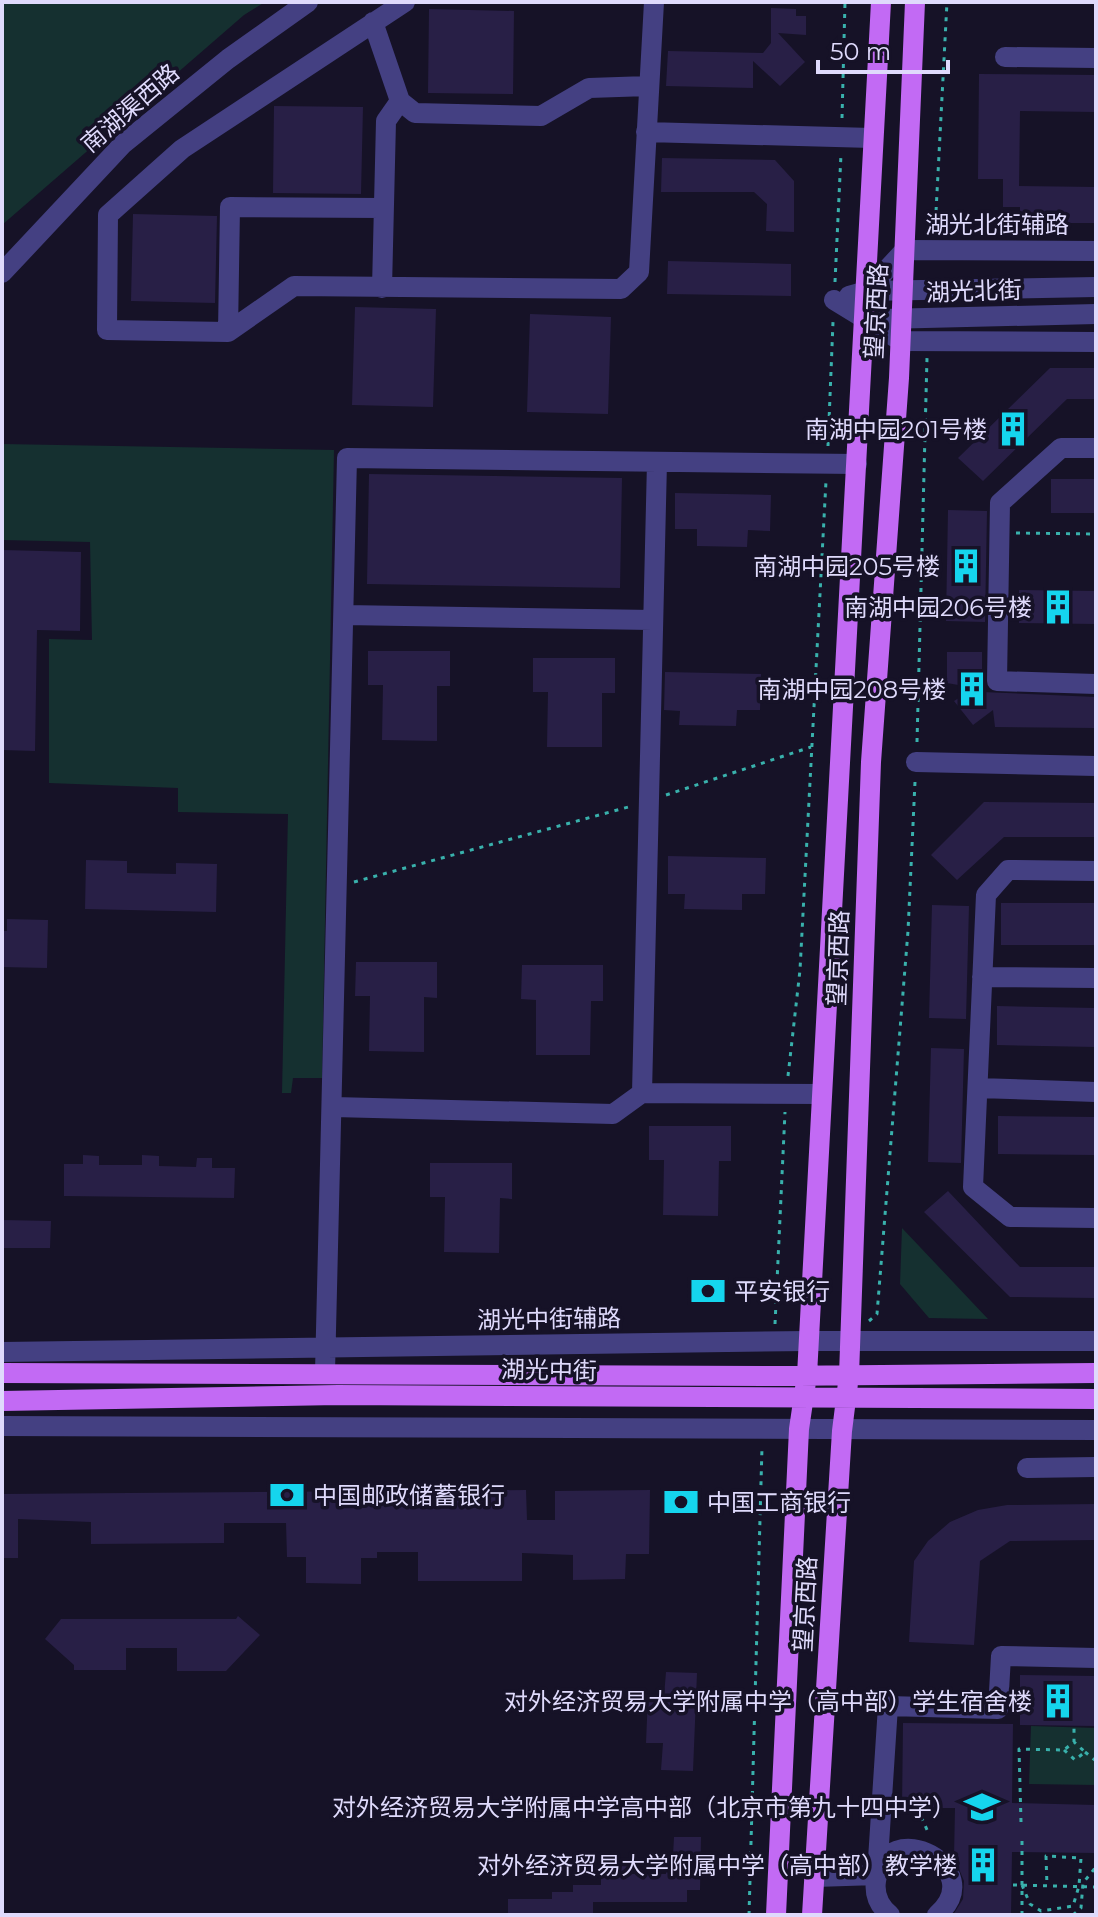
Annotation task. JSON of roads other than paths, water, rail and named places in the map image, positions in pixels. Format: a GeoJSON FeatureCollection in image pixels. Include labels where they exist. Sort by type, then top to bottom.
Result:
{"type":"FeatureCollection","features":[{"type":"Feature","properties":{"kind":"main road","name":"望京西路"},"geometry":{"type":"LineString","coordinates":[[776,1915],[799,1429],[807,1375],[881,2]]}},
{"type":"Feature","properties":{"kind":"main road","name":"望京西路"},"geometry":{"type":"LineString","coordinates":[[812,1915],[842,1431],[849,1375],[871,762],[901,341],[915,2]]}},
{"type":"Feature","properties":{"kind":"main road","name":"湖光中街"},"geometry":{"type":"LineString","coordinates":[[2,1373],[1096,1373]]}},
{"type":"Feature","properties":{"kind":"main road","name":"湖光中街"},"geometry":{"type":"LineString","coordinates":[[2,1401],[338,1395],[804,1400],[1096,1399]]}},
{"type":"Feature","properties":{"kind":"street","name":"南湖渠西路"},"geometry":{"type":"LineString","coordinates":[[2,273],[30,228],[223,54],[308,2]]}},
{"type":"Feature","properties":{"kind":"street"},"geometry":{"type":"LineString","coordinates":[[405,2],[182,149],[108,215],[107,330],[228,332],[294,286],[621,289],[639,272],[654,2]]}},
{"type":"Feature","properties":{"kind":"street"},"geometry":{"type":"LineString","coordinates":[[373,22],[400,101],[415,113],[541,116],[589,88],[648,86]]}},
{"type":"Feature","properties":{"kind":"street"},"geometry":{"type":"LineString","coordinates":[[1005,57],[1096,58]]}},
{"type":"Feature","properties":{"kind":"street"},"geometry":{"type":"LineString","coordinates":[[382,288],[386,121],[400,101]]}},
{"type":"Feature","properties":{"kind":"street"},"geometry":{"type":"LineString","coordinates":[[646,132],[872,138]]}},
{"type":"Feature","properties":{"kind":"street"},"geometry":{"type":"LineString","coordinates":[[228,332],[230,207],[382,208]]}},
{"type":"Feature","properties":{"kind":"street","name":"湖光北街辅路"},"geometry":{"type":"LineString","coordinates":[[867,291],[905,250],[1096,251]]}},
{"type":"Feature","properties":{"kind":"street","name":"湖光北街"},"geometry":{"type":"LineString","coordinates":[[1096,287],[867,291],[834,300],[865,319],[1096,314]]}},
{"type":"Feature","properties":{"kind":"street"},"geometry":{"type":"LineString","coordinates":[[865,319],[901,341],[1096,342]]}},
{"type":"Feature","properties":{"kind":"street"},"geometry":{"type":"LineString","coordinates":[[1096,448],[1061,448],[1000,503],[997,681],[1096,684]]}},
{"type":"Feature","properties":{"kind":"street"},"geometry":{"type":"LineString","coordinates":[[325,1372],[334,1107],[347,458],[857,464]]}},
{"type":"Feature","properties":{"kind":"street"},"geometry":{"type":"LineString","coordinates":[[642,1093],[657,462]]}},
{"type":"Feature","properties":{"kind":"street"},"geometry":{"type":"LineString","coordinates":[[345,615],[652,620]]}},
{"type":"Feature","properties":{"kind":"street"},"geometry":{"type":"LineString","coordinates":[[916,762],[1096,766]]}},
{"type":"Feature","properties":{"kind":"street"},"geometry":{"type":"LineString","coordinates":[[1096,871],[1008,870],[986,895],[973,1187],[1010,1217],[1096,1218]]}},
{"type":"Feature","properties":{"kind":"street"},"geometry":{"type":"LineString","coordinates":[[982,977],[1096,978]]}},
{"type":"Feature","properties":{"kind":"street"},"geometry":{"type":"LineString","coordinates":[[978,1088],[1096,1092]]}},
{"type":"Feature","properties":{"kind":"street"},"geometry":{"type":"LineString","coordinates":[[334,1107],[613,1114],[642,1093],[822,1094]]}},
{"type":"Feature","properties":{"kind":"street","name":"湖光中街辅路"},"geometry":{"type":"LineString","coordinates":[[2,1352],[774,1341],[1096,1341]]}},
{"type":"Feature","properties":{"kind":"street"},"geometry":{"type":"LineString","coordinates":[[2,1426],[1096,1430]]}},
{"type":"Feature","properties":{"kind":"street"},"geometry":{"type":"LineString","coordinates":[[1027,1468],[1096,1467]]}},
{"type":"Feature","properties":{"kind":"street"},"geometry":{"type":"LineString","coordinates":[[890,1915],[878,1900],[877,1875],[888,1706],[998,1709],[1001,1656],[1096,1658]]}},
{"type":"Feature","properties":{"kind":"street"},"geometry":{"type":"LineString","coordinates":[[877,1875],[890,1856],[900,1850],[923,1850],[934,1855],[947,1870],[951,1890],[937,1915]]}},
{"type":"Feature","properties":{"kind":"street"},"geometry":{"type":"LineString","coordinates":[[815,1877],[877,1875]]}},
{"type":"Feature","properties":{"kind":"place","name":"南湖中园201号楼"},"geometry":{"type":"Point","coordinates":[1013,429]}},
{"type":"Feature","properties":{"kind":"place","name":"南湖中园205号楼"},"geometry":{"type":"Point","coordinates":[966,566]}},
{"type":"Feature","properties":{"kind":"place","name":"南湖中园206号楼"},"geometry":{"type":"Point","coordinates":[1058,607]}},
{"type":"Feature","properties":{"kind":"place","name":"南湖中园208号楼"},"geometry":{"type":"Point","coordinates":[972,689]}},
{"type":"Feature","properties":{"kind":"place","name":"平安银行"},"geometry":{"type":"Point","coordinates":[708,1291]}},
{"type":"Feature","properties":{"kind":"place","name":"中国邮政储蓄银行"},"geometry":{"type":"Point","coordinates":[287,1495]}},
{"type":"Feature","properties":{"kind":"place","name":"中国工商银行"},"geometry":{"type":"Point","coordinates":[681,1502]}},
{"type":"Feature","properties":{"kind":"place","name":"对外经济贸易大学附属中学（高中部）学生宿舍楼"},"geometry":{"type":"Point","coordinates":[1058,1701]}},
{"type":"Feature","properties":{"kind":"place","name":"对外经济贸易大学附属中学高中部（北京市第九十四中学）"},"geometry":{"type":"Point","coordinates":[982,1807]}},
{"type":"Feature","properties":{"kind":"place","name":"对外经济贸易大学附属中学（高中部）教学楼"},"geometry":{"type":"Point","coordinates":[983,1865]}}]}
